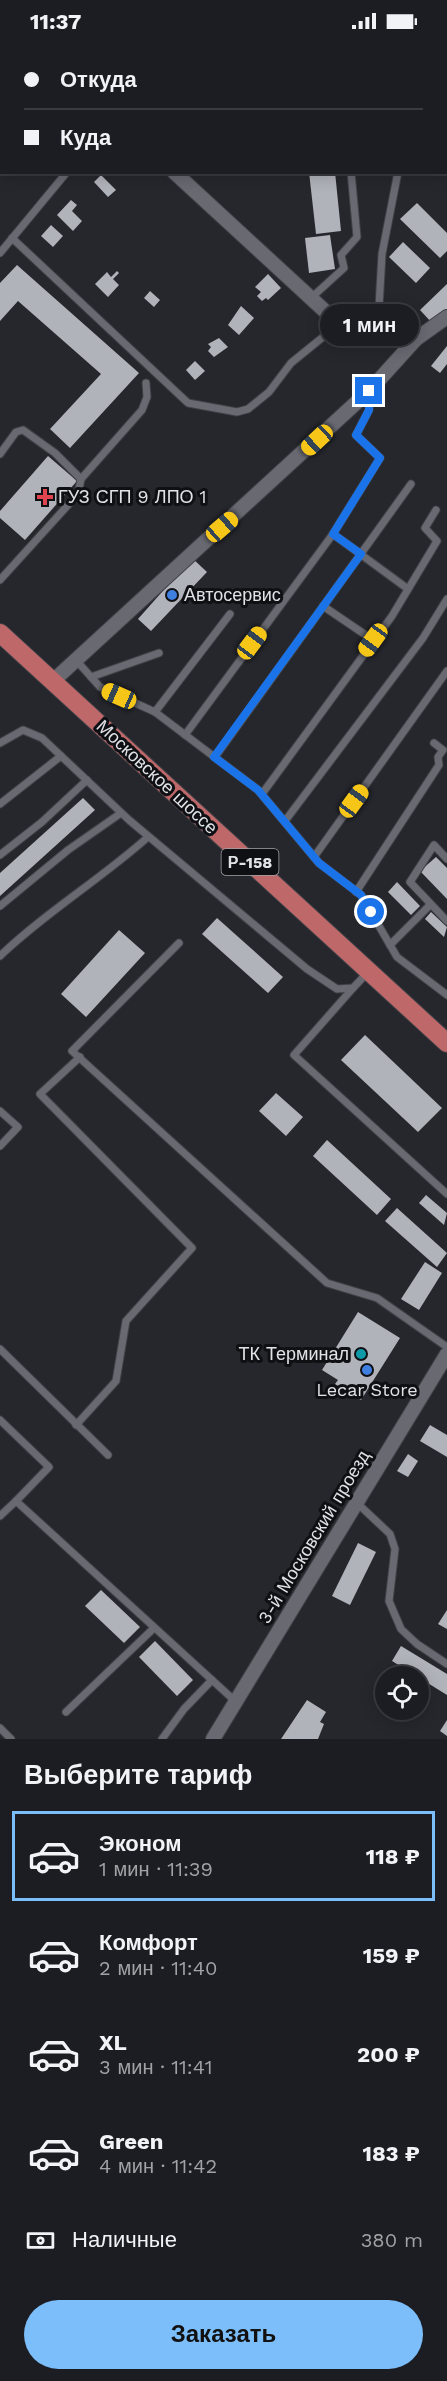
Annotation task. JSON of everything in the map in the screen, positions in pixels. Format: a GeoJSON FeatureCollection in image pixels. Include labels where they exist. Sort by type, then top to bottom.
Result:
{"type":"FeatureCollection","features":[{"type":"Feature","properties":{"kind":"main road","name":"Московское шоссе"},"geometry":{"type":"LineString","coordinates":[[0,633],[447,1043]]}},
{"type":"Feature","properties":{"kind":"street"},"geometry":{"type":"LineString","coordinates":[[176,174],[339,324],[351,327],[378,325],[416,339]]}},
{"type":"Feature","properties":{"kind":"street"},"geometry":{"type":"LineString","coordinates":[[53,681],[187,555],[247,505],[369,391],[416,339],[447,317]]}},
{"type":"Feature","properties":{"kind":"street","name":"3-й Московский проезд"},"geometry":{"type":"LineString","coordinates":[[213,1739],[447,1354]]}},
{"type":"Feature","properties":{"kind":"lane"},"geometry":{"type":"LineString","coordinates":[[0,253],[65,174]]}},
{"type":"Feature","properties":{"kind":"lane"},"geometry":{"type":"LineString","coordinates":[[311,298],[344,268],[341,255],[357,237],[351,174]]}},
{"type":"Feature","properties":{"kind":"lane"},"geometry":{"type":"LineString","coordinates":[[378,325],[382,254],[398,174]]}},
{"type":"Feature","properties":{"kind":"lane"},"geometry":{"type":"LineString","coordinates":[[12,238],[188,403],[237,412],[248,410],[269,392],[291,363],[339,324]]}},
{"type":"Feature","properties":{"kind":"lane"},"geometry":{"type":"LineString","coordinates":[[0,580],[78,494],[81,479],[142,410],[147,398],[146,383]]}},
{"type":"Feature","properties":{"kind":"lane"},"geometry":{"type":"LineString","coordinates":[[185,735],[333,534],[380,458],[356,435],[369,410],[369,391]]}},
{"type":"Feature","properties":{"kind":"lane"},"geometry":{"type":"LineString","coordinates":[[0,454],[16,432],[23,430],[56,453],[81,479]]}},
{"type":"Feature","properties":{"kind":"lane"},"geometry":{"type":"LineString","coordinates":[[214,757],[411,484]]}},
{"type":"Feature","properties":{"kind":"lane"},"geometry":{"type":"LineString","coordinates":[[262,794],[392,616],[437,541],[425,528],[436,510]]}},
{"type":"Feature","properties":{"kind":"lane"},"geometry":{"type":"LineString","coordinates":[[333,534],[408,589]]}},
{"type":"Feature","properties":{"kind":"lane"},"geometry":{"type":"LineString","coordinates":[[285,821],[423,638],[447,599]]}},
{"type":"Feature","properties":{"kind":"lane"},"geometry":{"type":"LineString","coordinates":[[323,606],[373,640]]}},
{"type":"Feature","properties":{"kind":"lane"},"geometry":{"type":"LineString","coordinates":[[156,712],[230,614]]}},
{"type":"Feature","properties":{"kind":"lane"},"geometry":{"type":"LineString","coordinates":[[91,677],[159,653]]}},
{"type":"Feature","properties":{"kind":"lane"},"geometry":{"type":"LineString","coordinates":[[75,659],[100,687],[156,712],[262,794],[314,857],[361,895],[397,957],[447,995]]}},
{"type":"Feature","properties":{"kind":"lane"},"geometry":{"type":"LineString","coordinates":[[314,857],[447,671]]}},
{"type":"Feature","properties":{"kind":"lane"},"geometry":{"type":"LineString","coordinates":[[0,743],[23,730],[42,738],[148,837],[307,969],[337,989],[353,988]]}},
{"type":"Feature","properties":{"kind":"lane"},"geometry":{"type":"LineString","coordinates":[[356,892],[439,765],[438,757],[443,750],[434,743]]}},
{"type":"Feature","properties":{"kind":"lane"},"geometry":{"type":"LineString","coordinates":[[0,804],[62,756]]}},
{"type":"Feature","properties":{"kind":"lane"},"geometry":{"type":"LineString","coordinates":[[0,855],[42,822],[87,780]]}},
{"type":"Feature","properties":{"kind":"lane"},"geometry":{"type":"LineString","coordinates":[[0,906],[68,850],[121,813]]}},
{"type":"Feature","properties":{"kind":"lane"},"geometry":{"type":"LineString","coordinates":[[0,956],[17,939],[122,860],[148,837]]}},
{"type":"Feature","properties":{"kind":"lane"},"geometry":{"type":"LineString","coordinates":[[447,859],[434,845],[410,882],[447,921]]}},
{"type":"Feature","properties":{"kind":"lane"},"geometry":{"type":"LineString","coordinates":[[390,945],[430,905]]}},
{"type":"Feature","properties":{"kind":"lane"},"geometry":{"type":"LineString","coordinates":[[179,943],[72,1051],[327,1283],[377,1298],[447,1347]]}},
{"type":"Feature","properties":{"kind":"lane"},"geometry":{"type":"LineString","coordinates":[[369,971],[294,1055],[447,1194]]}},
{"type":"Feature","properties":{"kind":"lane"},"geometry":{"type":"LineString","coordinates":[[76,1425],[116,1381],[126,1321],[192,1248],[40,1094],[80,1057]]}},
{"type":"Feature","properties":{"kind":"lane"},"geometry":{"type":"LineString","coordinates":[[0,1111],[18,1127],[0,1146]]}},
{"type":"Feature","properties":{"kind":"lane"},"geometry":{"type":"LineString","coordinates":[[0,1349],[108,1455]]}},
{"type":"Feature","properties":{"kind":"lane"},"geometry":{"type":"LineString","coordinates":[[0,1420],[49,1467],[0,1516]]}},
{"type":"Feature","properties":{"kind":"lane"},"geometry":{"type":"LineString","coordinates":[[16,1502],[235,1701]]}},
{"type":"Feature","properties":{"kind":"lane"},"geometry":{"type":"LineString","coordinates":[[356,1502],[390,1534],[394,1549],[389,1601],[398,1623],[417,1644],[447,1664]]}},
{"type":"Feature","properties":{"kind":"lane"},"geometry":{"type":"LineString","coordinates":[[66,1712],[154,1628]]}},
{"type":"Feature","properties":{"kind":"lane"},"geometry":{"type":"LineString","coordinates":[[162,1739],[184,1709],[212,1680]]}},
{"type":"Feature","properties":{"kind":"lane"},"geometry":{"type":"LineString","coordinates":[[0,1728],[12,1739]]}},
{"type":"Feature","properties":{"kind":"building"},"geometry":{"type":"Polygon","coordinates":[[[309,174],[335,174],[341,231],[316,234],[309,174]]]}},
{"type":"Feature","properties":{"kind":"building"},"geometry":{"type":"Polygon","coordinates":[[[101,175],[116,190],[108,197],[94,182],[101,175]]]}},
{"type":"Feature","properties":{"kind":"building"},"geometry":{"type":"Polygon","coordinates":[[[71,200],[77,205],[72,211],[82,221],[73,231],[57,215],[71,200]]]}},
{"type":"Feature","properties":{"kind":"building"},"geometry":{"type":"Polygon","coordinates":[[[417,203],[447,233],[447,251],[440,258],[400,219],[417,203]]]}},
{"type":"Feature","properties":{"kind":"building"},"geometry":{"type":"Polygon","coordinates":[[[51,225],[63,236],[53,247],[41,236],[51,225]]]}},
{"type":"Feature","properties":{"kind":"building"},"geometry":{"type":"Polygon","coordinates":[[[330,235],[335,269],[309,273],[305,238],[330,235]]]}},
{"type":"Feature","properties":{"kind":"building"},"geometry":{"type":"Polygon","coordinates":[[[403,242],[430,268],[416,283],[389,257],[403,242]]]}},
{"type":"Feature","properties":{"kind":"building"},"geometry":{"type":"Polygon","coordinates":[[[17,265],[139,373],[70,448],[50,429],[101,374],[18,301],[0,321],[0,283],[17,265]]]}},
{"type":"Feature","properties":{"kind":"building"},"geometry":{"type":"Polygon","coordinates":[[[117,271],[119,273],[113,279],[119,285],[108,297],[95,284],[107,272],[111,277],[117,271]]]}},
{"type":"Feature","properties":{"kind":"building"},"geometry":{"type":"Polygon","coordinates":[[[268,274],[281,288],[268,300],[266,298],[262,301],[257,296],[261,292],[255,287],[268,274]]]}},
{"type":"Feature","properties":{"kind":"building"},"geometry":{"type":"Polygon","coordinates":[[[447,284],[447,309],[432,323],[420,310],[447,284]]]}},
{"type":"Feature","properties":{"kind":"building"},"geometry":{"type":"Polygon","coordinates":[[[150,291],[160,300],[154,307],[144,298],[150,291]]]}},
{"type":"Feature","properties":{"kind":"building"},"geometry":{"type":"Polygon","coordinates":[[[241,306],[254,318],[239,335],[228,325],[241,306]]]}},
{"type":"Feature","properties":{"kind":"building"},"geometry":{"type":"Polygon","coordinates":[[[219,338],[228,347],[214,357],[208,351],[211,347],[208,344],[219,338]]]}},
{"type":"Feature","properties":{"kind":"building"},"geometry":{"type":"Polygon","coordinates":[[[447,346],[447,364],[440,373],[431,366],[447,346]]]}},
{"type":"Feature","properties":{"kind":"building"},"geometry":{"type":"Polygon","coordinates":[[[195,361],[205,371],[195,380],[186,370],[195,361]]]}},
{"type":"Feature","properties":{"kind":"building","name":"ГУЗ СГП 9 ЛПО 1"},"geometry":{"type":"Polygon","coordinates":[[[48,456],[77,481],[25,540],[0,518],[0,511],[48,456]]]}},
{"type":"Feature","properties":{"kind":"building","name":"Автосервис"},"geometry":{"type":"Polygon","coordinates":[[[192,558],[207,572],[151,631],[138,619],[192,558]]]}},
{"type":"Feature","properties":{"kind":"building"},"geometry":{"type":"Polygon","coordinates":[[[83,798],[95,810],[0,896],[0,873],[83,798]]]}},
{"type":"Feature","properties":{"kind":"building"},"geometry":{"type":"Polygon","coordinates":[[[436,857],[447,868],[447,899],[420,871],[436,857]]]}},
{"type":"Feature","properties":{"kind":"building"},"geometry":{"type":"Polygon","coordinates":[[[397,882],[420,906],[411,915],[388,892],[397,882]]]}},
{"type":"Feature","properties":{"kind":"building"},"geometry":{"type":"Polygon","coordinates":[[[431,912],[447,927],[444,937],[425,919],[431,912]]]}},
{"type":"Feature","properties":{"kind":"building"},"geometry":{"type":"Polygon","coordinates":[[[217,918],[283,977],[268,993],[202,934],[217,918]]]}},
{"type":"Feature","properties":{"kind":"building"},"geometry":{"type":"Polygon","coordinates":[[[119,930],[145,953],[86,1017],[61,994],[119,930]]]}},
{"type":"Feature","properties":{"kind":"building"},"geometry":{"type":"Polygon","coordinates":[[[365,1035],[442,1108],[418,1132],[341,1060],[365,1035]]]}},
{"type":"Feature","properties":{"kind":"building"},"geometry":{"type":"Polygon","coordinates":[[[276,1093],[303,1117],[286,1136],[259,1111],[276,1093]]]}},
{"type":"Feature","properties":{"kind":"building"},"geometry":{"type":"Polygon","coordinates":[[[327,1140],[391,1199],[377,1215],[313,1156],[327,1140]]]}},
{"type":"Feature","properties":{"kind":"building"},"geometry":{"type":"Polygon","coordinates":[[[426,1195],[447,1213],[444,1225],[419,1203],[426,1195]]]}},
{"type":"Feature","properties":{"kind":"building"},"geometry":{"type":"Polygon","coordinates":[[[397,1208],[447,1253],[437,1267],[385,1221],[397,1208]]]}},
{"type":"Feature","properties":{"kind":"building"},"geometry":{"type":"Polygon","coordinates":[[[425,1262],[442,1273],[419,1310],[401,1299],[425,1262]]]}},
{"type":"Feature","properties":{"kind":"building","name":"ТК Терминал"},"geometry":{"type":"Polygon","coordinates":[[[358,1312],[400,1338],[361,1400],[335,1384],[338,1380],[322,1370],[358,1312]]]}},
{"type":"Feature","properties":{"kind":"building"},"geometry":{"type":"Polygon","coordinates":[[[430,1425],[447,1435],[447,1457],[420,1441],[430,1425]]]}},
{"type":"Feature","properties":{"kind":"building"},"geometry":{"type":"Polygon","coordinates":[[[408,1454],[418,1461],[408,1477],[397,1471],[408,1454]]]}},
{"type":"Feature","properties":{"kind":"building"},"geometry":{"type":"Polygon","coordinates":[[[358,1543],[376,1552],[350,1605],[332,1596],[358,1543]]]}},
{"type":"Feature","properties":{"kind":"building"},"geometry":{"type":"Polygon","coordinates":[[[101,1590],[140,1627],[124,1643],[85,1606],[101,1590]]]}},
{"type":"Feature","properties":{"kind":"building"},"geometry":{"type":"Polygon","coordinates":[[[447,1610],[447,1629],[438,1624],[447,1610]]]}},
{"type":"Feature","properties":{"kind":"building"},"geometry":{"type":"Polygon","coordinates":[[[155,1641],[193,1680],[177,1696],[139,1657],[155,1641]]]}},
{"type":"Feature","properties":{"kind":"building"},"geometry":{"type":"Polygon","coordinates":[[[401,1646],[447,1674],[447,1695],[429,1684],[429,1666],[400,1666],[392,1661],[401,1646]]]}},
{"type":"Feature","properties":{"kind":"building"},"geometry":{"type":"Polygon","coordinates":[[[307,1700],[326,1712],[320,1722],[324,1724],[318,1739],[281,1739],[307,1700]]]}},
{"type":"Feature","properties":{"kind":"building"},"geometry":{"type":"Polygon","coordinates":[[[447,1720],[447,1736],[440,1731],[447,1720]]]}},
{"type":"Feature","properties":{"kind":"place","name":"ГУЗ СГП 9 ЛПО 1"},"geometry":{"type":"Point","coordinates":[45,497]}},
{"type":"Feature","properties":{"kind":"place","name":"Автосервис"},"geometry":{"type":"Point","coordinates":[172,595]}},
{"type":"Feature","properties":{"kind":"place","name":"ТК Терминал"},"geometry":{"type":"Point","coordinates":[361,1354]}},
{"type":"Feature","properties":{"kind":"place","name":"Lecar Store"},"geometry":{"type":"Point","coordinates":[367,1370]}},
{"type":"Feature","properties":{"kind":"route"},"geometry":{"type":"LineString","coordinates":[[369,391],[369,410],[356,435],[380,458],[333,534],[361,554],[214,757],[258,790],[319,863],[361,895],[371,912]]}}]}
